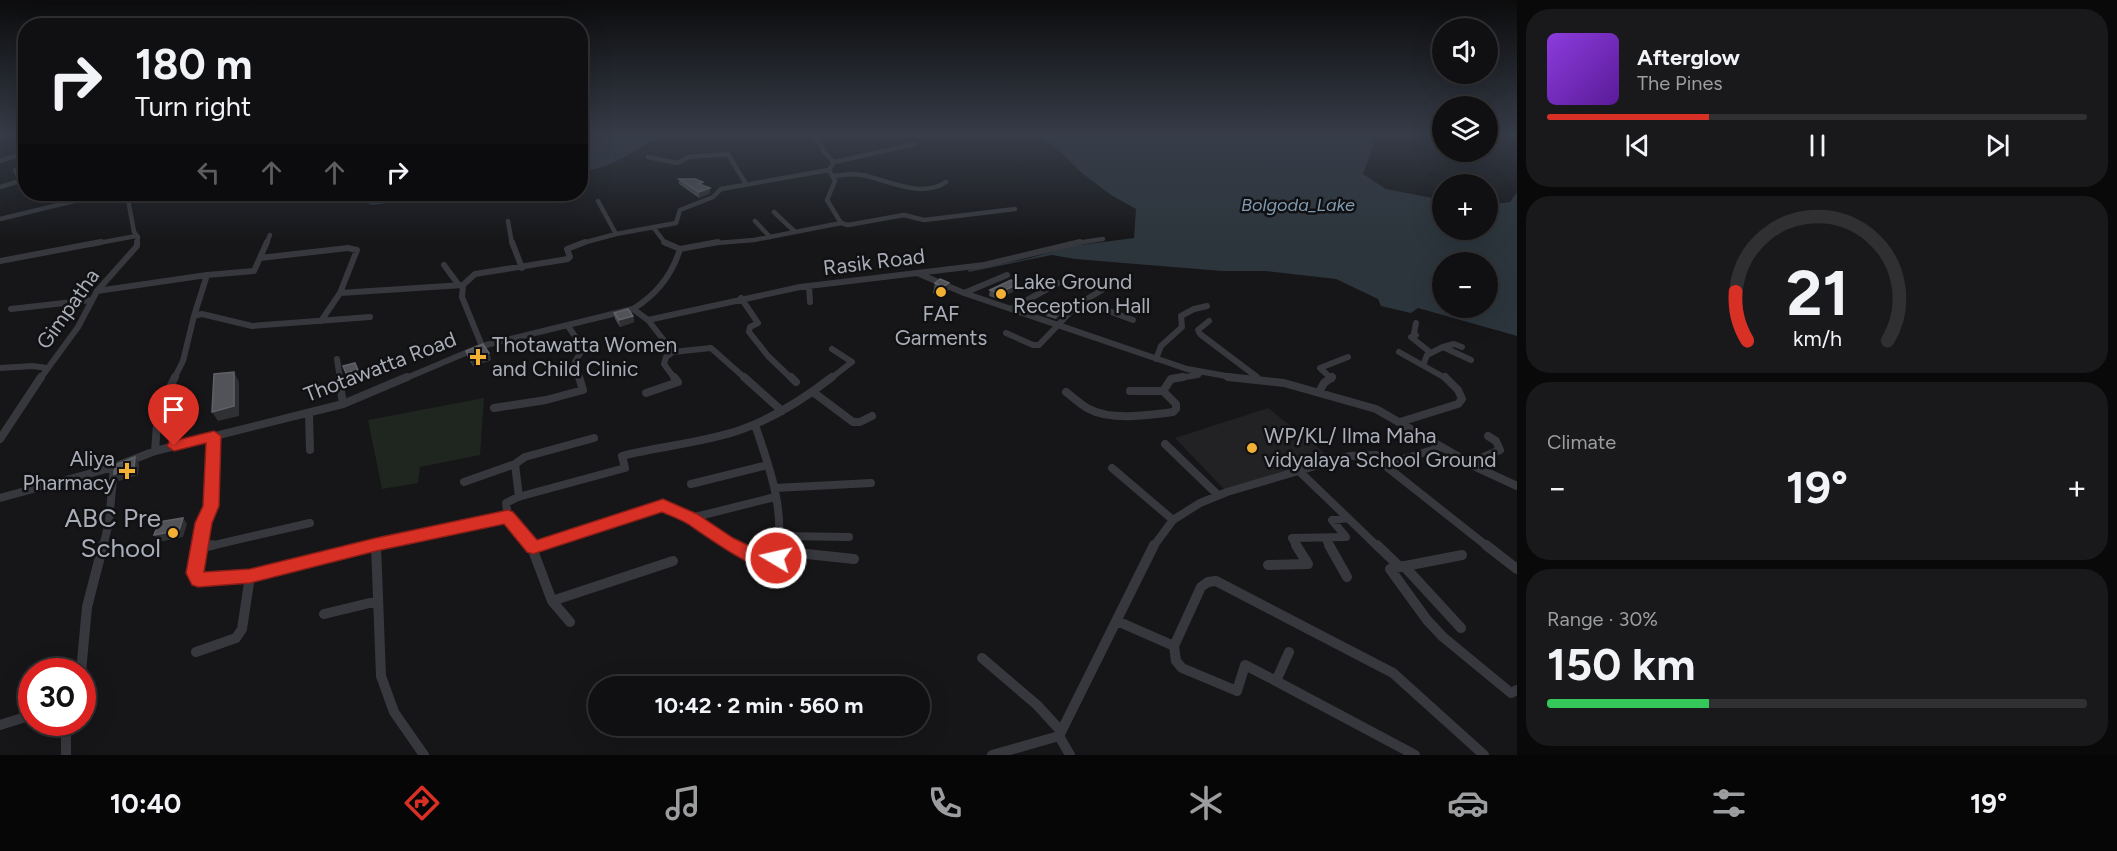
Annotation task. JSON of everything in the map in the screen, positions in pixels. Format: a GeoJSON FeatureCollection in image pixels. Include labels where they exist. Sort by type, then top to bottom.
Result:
{"type":"FeatureCollection","features":[{"type":"Feature","properties":{"kind":"street"},"geometry":{"type":"LineString","coordinates":[[15,170],[18,174]]}},
{"type":"Feature","properties":{"kind":"street"},"geometry":{"type":"LineString","coordinates":[[738,170],[746,184]]}},
{"type":"Feature","properties":{"kind":"street"},"geometry":{"type":"LineString","coordinates":[[831,173],[835,181],[827,200],[841,223]]}},
{"type":"Feature","properties":{"kind":"street"},"geometry":{"type":"LineString","coordinates":[[340,293],[460,284],[474,275],[568,259],[570,256],[567,249],[572,246],[616,234],[676,223],[680,210],[707,201],[722,189],[746,184],[831,173],[859,174],[912,188],[926,189],[946,182]]}},
{"type":"Feature","properties":{"kind":"street"},"geometry":{"type":"LineString","coordinates":[[0,187],[18,182]]}},
{"type":"Feature","properties":{"kind":"street"},"geometry":{"type":"LineString","coordinates":[[0,219],[74,201]]}},
{"type":"Feature","properties":{"kind":"street"},"geometry":{"type":"LineString","coordinates":[[0,261],[136,236],[128,201]]}},
{"type":"Feature","properties":{"kind":"street"},"geometry":{"type":"LineString","coordinates":[[598,201],[616,234]]}},
{"type":"Feature","properties":{"kind":"street"},"geometry":{"type":"LineString","coordinates":[[653,227],[661,241],[673,249],[680,249],[904,215],[924,220],[1015,209]]}},
{"type":"Feature","properties":{"kind":"street"},"geometry":{"type":"LineString","coordinates":[[774,212],[795,232]]}},
{"type":"Feature","properties":{"kind":"street"},"geometry":{"type":"LineString","coordinates":[[508,221],[512,253],[522,268]]}},
{"type":"Feature","properties":{"kind":"street"},"geometry":{"type":"LineString","coordinates":[[755,221],[770,237]]}},
{"type":"Feature","properties":{"kind":"street"},"geometry":{"type":"LineString","coordinates":[[97,291],[207,275],[254,271],[270,235]]}},
{"type":"Feature","properties":{"kind":"street","name":"Gimpatha"},"geometry":{"type":"LineString","coordinates":[[1,434],[78,327],[97,291],[137,246],[136,236]]}},
{"type":"Feature","properties":{"kind":"street","name":"Rasik Road"},"geometry":{"type":"LineString","coordinates":[[648,320],[741,298],[809,286],[995,264],[1063,244],[1103,239]]}},
{"type":"Feature","properties":{"kind":"street"},"geometry":{"type":"LineString","coordinates":[[260,258],[348,248],[357,250],[340,293],[321,321]]}},
{"type":"Feature","properties":{"kind":"street"},"geometry":{"type":"LineString","coordinates":[[673,352],[648,320],[633,309],[645,303],[669,276],[677,263],[680,249]]}},
{"type":"Feature","properties":{"kind":"street"},"geometry":{"type":"LineString","coordinates":[[444,265],[460,284],[462,297],[482,345]]}},
{"type":"Feature","properties":{"kind":"street"},"geometry":{"type":"LineString","coordinates":[[470,268],[474,275]]}},
{"type":"Feature","properties":{"kind":"street"},"geometry":{"type":"LineString","coordinates":[[917,273],[963,293],[1156,359],[1200,372],[1259,379],[1319,392],[1376,409],[1469,463],[1517,486]]}},
{"type":"Feature","properties":{"kind":"street"},"geometry":{"type":"LineString","coordinates":[[155,451],[158,411],[183,361],[207,275]]}},
{"type":"Feature","properties":{"kind":"street"},"geometry":{"type":"LineString","coordinates":[[963,293],[1007,275]]}},
{"type":"Feature","properties":{"kind":"street"},"geometry":{"type":"LineString","coordinates":[[1011,309],[1058,283]]}},
{"type":"Feature","properties":{"kind":"street"},"geometry":{"type":"LineString","coordinates":[[809,286],[810,302]]}},
{"type":"Feature","properties":{"kind":"street"},"geometry":{"type":"LineString","coordinates":[[1006,333],[1037,346],[1082,301],[1095,291],[1102,290]]}},
{"type":"Feature","properties":{"kind":"street"},"geometry":{"type":"LineString","coordinates":[[741,298],[758,323],[749,329],[749,332],[768,356],[796,382]]}},
{"type":"Feature","properties":{"kind":"street"},"geometry":{"type":"LineString","coordinates":[[11,309],[91,300]]}},
{"type":"Feature","properties":{"kind":"street"},"geometry":{"type":"LineString","coordinates":[[1082,301],[1133,320]]}},
{"type":"Feature","properties":{"kind":"street"},"geometry":{"type":"LineString","coordinates":[[1156,359],[1161,346],[1182,327],[1181,316],[1194,309],[1207,306]]}},
{"type":"Feature","properties":{"kind":"street","name":"Thotawatta Road"},"geometry":{"type":"LineString","coordinates":[[0,498],[114,467],[155,451],[343,404],[482,345],[633,309]]}},
{"type":"Feature","properties":{"kind":"street"},"geometry":{"type":"LineString","coordinates":[[194,316],[202,314],[252,326],[370,317]]}},
{"type":"Feature","properties":{"kind":"street"},"geometry":{"type":"LineString","coordinates":[[1209,321],[1198,330],[1200,334],[1259,379]]}},
{"type":"Feature","properties":{"kind":"street"},"geometry":{"type":"LineString","coordinates":[[1416,323],[1414,333],[1416,335],[1411,338],[1431,353]]}},
{"type":"Feature","properties":{"kind":"street"},"geometry":{"type":"LineString","coordinates":[[494,408],[546,400],[583,390],[575,362],[583,348],[568,326]]}},
{"type":"Feature","properties":{"kind":"street"},"geometry":{"type":"LineString","coordinates":[[1424,363],[1427,355],[1443,346],[1454,344],[1462,347]]}},
{"type":"Feature","properties":{"kind":"street"},"geometry":{"type":"LineString","coordinates":[[1443,346],[1471,360]]}},
{"type":"Feature","properties":{"kind":"street"},"geometry":{"type":"LineString","coordinates":[[646,393],[678,382],[664,364],[666,357],[673,352],[711,348],[782,411]]}},
{"type":"Feature","properties":{"kind":"street"},"geometry":{"type":"LineString","coordinates":[[570,622],[552,601],[533,548],[508,517],[506,503],[519,497],[625,468],[622,456],[626,454],[696,441],[755,425],[813,392],[852,362],[832,350]]}},
{"type":"Feature","properties":{"kind":"street"},"geometry":{"type":"LineString","coordinates":[[1399,352],[1424,363],[1453,385],[1462,399],[1458,404],[1400,422]]}},
{"type":"Feature","properties":{"kind":"street"},"geometry":{"type":"LineString","coordinates":[[1319,392],[1324,383],[1333,378],[1320,368],[1348,357]]}},
{"type":"Feature","properties":{"kind":"street"},"geometry":{"type":"LineString","coordinates":[[337,359],[343,404]]}},
{"type":"Feature","properties":{"kind":"street"},"geometry":{"type":"LineString","coordinates":[[0,368],[33,366],[47,368]]}},
{"type":"Feature","properties":{"kind":"street"},"geometry":{"type":"LineString","coordinates":[[1162,391],[1171,379],[1198,375],[1200,372]]}},
{"type":"Feature","properties":{"kind":"street"},"geometry":{"type":"LineString","coordinates":[[1066,392],[1090,410],[1126,417],[1173,412],[1176,409],[1176,404],[1162,391],[1131,391]]}},
{"type":"Feature","properties":{"kind":"street"},"geometry":{"type":"LineString","coordinates":[[813,392],[853,422],[860,422],[872,416]]}},
{"type":"Feature","properties":{"kind":"street"},"geometry":{"type":"LineString","coordinates":[[309,413],[310,450]]}},
{"type":"Feature","properties":{"kind":"street"},"geometry":{"type":"LineString","coordinates":[[533,548],[658,506],[670,507],[691,518],[727,543],[771,563],[776,558],[780,536],[775,493],[755,425]]}},
{"type":"Feature","properties":{"kind":"street"},"geometry":{"type":"LineString","coordinates":[[214,436],[211,506],[203,523],[195,573],[198,580],[250,576],[376,545],[508,517]]}},
{"type":"Feature","properties":{"kind":"street"},"geometry":{"type":"LineString","coordinates":[[1469,463],[1500,450],[1496,441],[1488,436]]}},
{"type":"Feature","properties":{"kind":"street"},"geometry":{"type":"LineString","coordinates":[[464,482],[515,464],[525,457],[594,438]]}},
{"type":"Feature","properties":{"kind":"street"},"geometry":{"type":"LineString","coordinates":[[1165,444],[1218,495]]}},
{"type":"Feature","properties":{"kind":"street"},"geometry":{"type":"LineString","coordinates":[[992,755],[1060,733],[1156,541],[1173,520],[1218,495],[1349,456],[1376,454],[1386,459],[1400,460],[1442,447]]}},
{"type":"Feature","properties":{"kind":"street"},"geometry":{"type":"LineString","coordinates":[[1386,459],[1387,467],[1517,569]]}},
{"type":"Feature","properties":{"kind":"street"},"geometry":{"type":"LineString","coordinates":[[515,464],[519,497]]}},
{"type":"Feature","properties":{"kind":"street"},"geometry":{"type":"LineString","coordinates":[[691,484],[768,465]]}},
{"type":"Feature","properties":{"kind":"street"},"geometry":{"type":"LineString","coordinates":[[82,658],[87,607],[109,522],[114,467]]}},
{"type":"Feature","properties":{"kind":"street"},"geometry":{"type":"LineString","coordinates":[[1112,468],[1173,520]]}},
{"type":"Feature","properties":{"kind":"street"},"geometry":{"type":"LineString","coordinates":[[1299,471],[1402,566],[1461,628]]}},
{"type":"Feature","properties":{"kind":"street"},"geometry":{"type":"LineString","coordinates":[[691,518],[775,493],[871,483]]}},
{"type":"Feature","properties":{"kind":"street"},"geometry":{"type":"LineString","coordinates":[[1268,566],[1308,564],[1292,538],[1346,537],[1332,520],[1348,518]]}},
{"type":"Feature","properties":{"kind":"street"},"geometry":{"type":"LineString","coordinates":[[199,548],[309,523]]}},
{"type":"Feature","properties":{"kind":"street"},"geometry":{"type":"LineString","coordinates":[[780,536],[849,537]]}},
{"type":"Feature","properties":{"kind":"street"},"geometry":{"type":"LineString","coordinates":[[1325,538],[1347,577]]}},
{"type":"Feature","properties":{"kind":"street"},"geometry":{"type":"LineString","coordinates":[[376,545],[381,676],[394,712],[424,755]]}},
{"type":"Feature","properties":{"kind":"street"},"geometry":{"type":"LineString","coordinates":[[778,551],[854,559]]}},
{"type":"Feature","properties":{"kind":"street"},"geometry":{"type":"LineString","coordinates":[[1462,555],[1390,569],[1443,637],[1511,693],[1517,690]]}},
{"type":"Feature","properties":{"kind":"street"},"geometry":{"type":"LineString","coordinates":[[552,601],[673,561]]}},
{"type":"Feature","properties":{"kind":"street"},"geometry":{"type":"LineString","coordinates":[[196,652],[236,638],[242,629],[250,576]]}},
{"type":"Feature","properties":{"kind":"street"},"geometry":{"type":"LineString","coordinates":[[1415,755],[1245,665],[1237,691],[1182,668],[1176,661],[1174,646],[1201,587],[1208,582],[1216,581],[1393,673],[1484,755]]}},
{"type":"Feature","properties":{"kind":"street"},"geometry":{"type":"LineString","coordinates":[[324,614],[378,601]]}},
{"type":"Feature","properties":{"kind":"street"},"geometry":{"type":"LineString","coordinates":[[1117,621],[1174,646]]}},
{"type":"Feature","properties":{"kind":"street"},"geometry":{"type":"LineString","coordinates":[[1276,681],[1289,652]]}},
{"type":"Feature","properties":{"kind":"street"},"geometry":{"type":"LineString","coordinates":[[982,658],[1037,705],[1060,733],[1070,755]]}},
{"type":"Feature","properties":{"kind":"street"},"geometry":{"type":"LineString","coordinates":[[0,725],[18,719]]}},
{"type":"Feature","properties":{"kind":"street"},"geometry":{"type":"LineString","coordinates":[[66,736],[66,755]]}},
{"type":"Feature","properties":{"kind":"shaded area"},"geometry":{"type":"Polygon","coordinates":[[[484,398],[480,455],[420,467],[418,483],[382,489],[368,420],[484,398]]]}},
{"type":"Feature","properties":{"kind":"shaded area","name":"WP/KL/ Ilma Maha vidyalaya School Ground"},"geometry":{"type":"Polygon","coordinates":[[[1268,408],[1331,458],[1224,489],[1175,438],[1268,408]]]}},
{"type":"Feature","properties":{"kind":"water","name":"Bolgoda_Lake"},"geometry":{"type":"Polygon","coordinates":[[[1079,170],[1364,170],[1363,174],[1386,189],[1432,198],[1432,240],[1498,240],[1498,204],[1510,202],[1517,192],[1517,336],[1453,318],[1498,318],[1498,252],[1432,252],[1432,312],[1418,308],[1411,313],[1381,306],[1378,299],[1336,279],[1265,271],[1222,271],[1075,259],[1052,255],[969,272],[968,270],[1026,259],[1072,246],[1134,238],[1136,209],[1111,195],[1079,170]]]}},
{"type":"Feature","properties":{"kind":"water"},"geometry":{"type":"Polygon","coordinates":[[[437,201],[429,203],[392,202],[373,205],[363,202],[437,201]]]}},
{"type":"Feature","properties":{"kind":"building"},"geometry":{"type":"Polygon","coordinates":[[[679,179],[695,179],[703,182],[699,184],[710,188],[699,192],[679,179]]]}},
{"type":"Feature","properties":{"kind":"building"},"geometry":{"type":"Polygon","coordinates":[[[940,279],[949,283],[943,287],[935,283],[940,279]]]}},
{"type":"Feature","properties":{"kind":"building"},"geometry":{"type":"Polygon","coordinates":[[[1011,280],[1018,284],[999,293],[990,290],[1011,280]]]}},
{"type":"Feature","properties":{"kind":"building"},"geometry":{"type":"Polygon","coordinates":[[[1053,302],[1063,306],[1059,310],[1049,306],[1053,302]]]}},
{"type":"Feature","properties":{"kind":"building"},"geometry":{"type":"Polygon","coordinates":[[[628,309],[633,316],[619,320],[614,313],[628,309]]]}},
{"type":"Feature","properties":{"kind":"building"},"geometry":{"type":"Polygon","coordinates":[[[483,344],[489,353],[471,359],[466,351],[483,344]]]}},
{"type":"Feature","properties":{"kind":"building"},"geometry":{"type":"Polygon","coordinates":[[[355,363],[358,370],[346,373],[343,366],[355,363]]]}},
{"type":"Feature","properties":{"kind":"building"},"geometry":{"type":"Polygon","coordinates":[[[234,372],[234,406],[212,412],[214,374],[234,372]]]}},
{"type":"Feature","properties":{"kind":"building"},"geometry":{"type":"Polygon","coordinates":[[[135,457],[134,469],[114,474],[115,465],[135,457]]]}},
{"type":"Feature","properties":{"kind":"building"},"geometry":{"type":"Polygon","coordinates":[[[183,518],[179,530],[154,535],[159,522],[183,518]]]}},
{"type":"Feature","properties":{"kind":"place","name":"FAF Garments"},"geometry":{"type":"Point","coordinates":[941,292]}},
{"type":"Feature","properties":{"kind":"place","name":"Lake Ground Reception Hall"},"geometry":{"type":"Point","coordinates":[1001,294]}},
{"type":"Feature","properties":{"kind":"place","name":"Thotawatta Women and Child Clinic"},"geometry":{"type":"Point","coordinates":[478,357]}},
{"type":"Feature","properties":{"kind":"place","name":"WP/KL/ Ilma Maha vidyalaya School Ground"},"geometry":{"type":"Point","coordinates":[1252,448]}},
{"type":"Feature","properties":{"kind":"place","name":"Aliya Pharmacy"},"geometry":{"type":"Point","coordinates":[127,471]}},
{"type":"Feature","properties":{"kind":"place","name":"ABC Pre School"},"geometry":{"type":"Point","coordinates":[173,533]}},
{"type":"Feature","properties":{"kind":"route"},"geometry":{"type":"LineString","coordinates":[[174,446],[214,436],[211,506],[203,523],[195,573],[198,580],[250,576],[376,545],[508,517],[533,548],[663,505],[691,518],[727,543],[767,562],[771,563],[776,558]]}}]}
